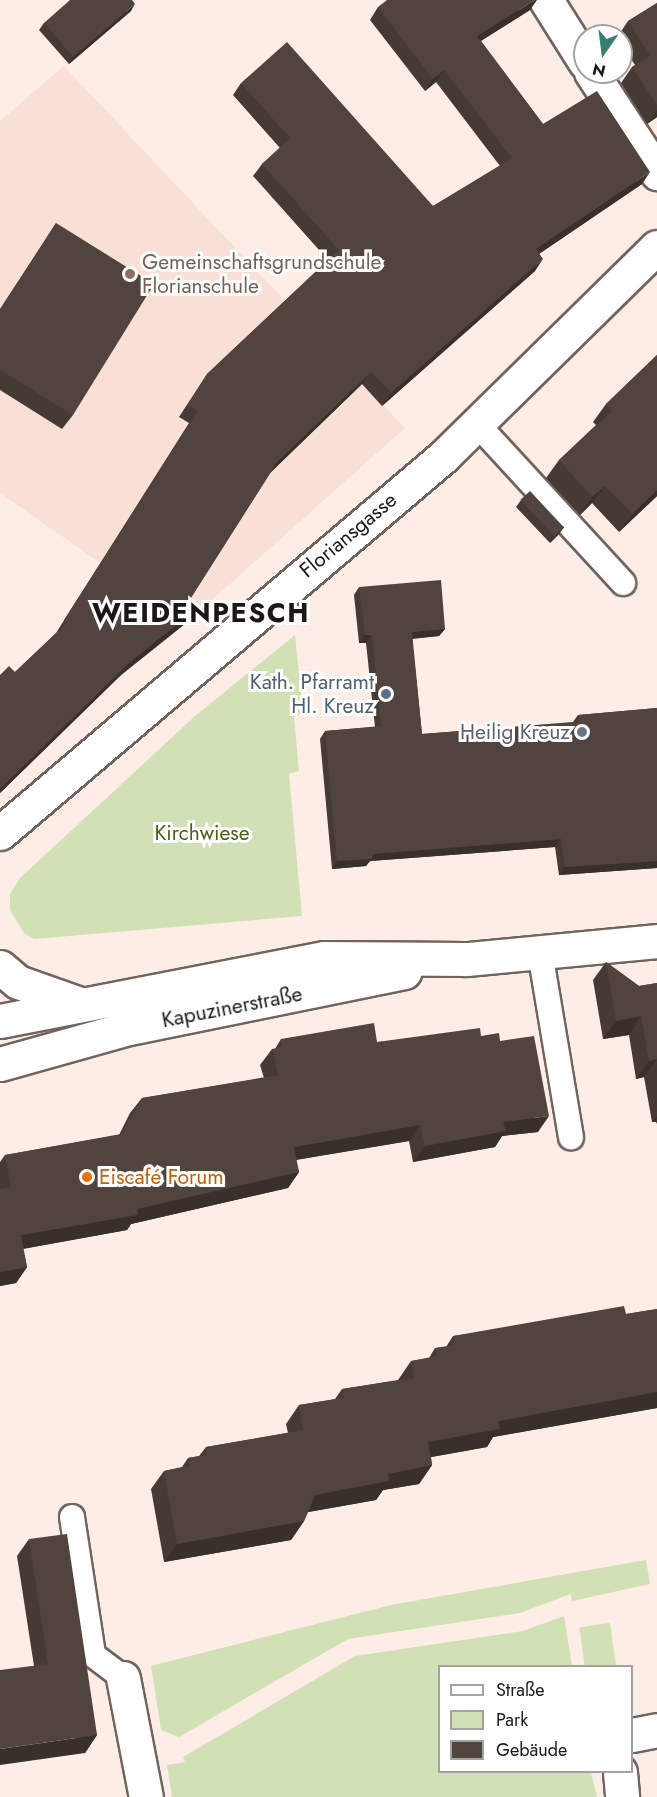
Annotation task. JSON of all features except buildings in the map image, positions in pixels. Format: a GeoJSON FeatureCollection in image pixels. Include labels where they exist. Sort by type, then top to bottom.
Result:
{"type":"FeatureCollection","features":[{"type":"Feature","properties":{"kind":"street"},"geometry":{"type":"LineString","coordinates":[[546,0],[573,43]]}},
{"type":"Feature","properties":{"kind":"street"},"geometry":{"type":"LineString","coordinates":[[599,84],[657,173]]}},
{"type":"Feature","properties":{"kind":"street","name":"Floriansgasse"},"geometry":{"type":"LineString","coordinates":[[0,833],[477,424],[657,247]]}},
{"type":"Feature","properties":{"kind":"street","name":"Kapuzinerstraße"},"geometry":{"type":"LineString","coordinates":[[0,1022],[324,958],[467,959],[657,941]]}},
{"type":"Feature","properties":{"kind":"street","name":"Kapuzinerstraße"},"geometry":{"type":"LineString","coordinates":[[0,1064],[129,1028],[467,959]]}},
{"type":"Feature","properties":{"kind":"street"},"geometry":{"type":"LineString","coordinates":[[0,967],[18,982],[81,1005]]}},
{"type":"Feature","properties":{"kind":"street"},"geometry":{"type":"LineString","coordinates":[[123,1678],[146,1797]]}},
{"type":"Feature","properties":{"kind":"street"},"geometry":{"type":"LineString","coordinates":[[633,1735],[657,1730]]}},
{"type":"Feature","properties":{"kind":"street"},"geometry":{"type":"LineString","coordinates":[[620,1773],[622,1797]]}},
{"type":"Feature","properties":{"kind":"lane"},"geometry":{"type":"LineString","coordinates":[[477,424],[623,583]]}},
{"type":"Feature","properties":{"kind":"lane"},"geometry":{"type":"LineString","coordinates":[[540,952],[572,1137]]}},
{"type":"Feature","properties":{"kind":"lane"},"geometry":{"type":"LineString","coordinates":[[72,1517],[93,1656],[123,1678]]}},
{"type":"Feature","properties":{"kind":"shaded area","name":"Gemeinschaftsgrundschule Florianschule"},"geometry":{"type":"Polygon","coordinates":[[[64,66],[405,428],[186,623],[0,493],[0,121],[64,66]]]}},
{"type":"Feature","properties":{"kind":"green space","name":"Kirchwiese"},"geometry":{"type":"Polygon","coordinates":[[[295,635],[303,714],[294,717],[299,771],[289,774],[302,916],[34,939],[24,933],[10,910],[10,894],[20,878],[195,716],[295,635]]]}},
{"type":"Feature","properties":{"kind":"green space"},"geometry":{"type":"Polygon","coordinates":[[[646,1560],[650,1584],[572,1601],[571,1594],[520,1613],[348,1639],[179,1737],[161,1730],[151,1666],[391,1605],[646,1560]]]}},
{"type":"Feature","properties":{"kind":"green space"},"geometry":{"type":"Polygon","coordinates":[[[564,1616],[572,1665],[438,1665],[438,1773],[591,1773],[597,1797],[172,1797],[167,1765],[185,1762],[183,1757],[355,1656],[523,1631],[564,1616]]]}},
{"type":"Feature","properties":{"kind":"green space"},"geometry":{"type":"Polygon","coordinates":[[[610,1623],[616,1665],[585,1665],[579,1627],[610,1623]]]}},
{"type":"Feature","properties":{"kind":"place","name":"Gemeinschaftsgrundschule Florianschule"},"geometry":{"type":"Point","coordinates":[130,274]}},
{"type":"Feature","properties":{"kind":"place","name":"Kath. Pfarramt Hl. Kreuz"},"geometry":{"type":"Point","coordinates":[386,694]}},
{"type":"Feature","properties":{"kind":"place","name":"Heilig Kreuz"},"geometry":{"type":"Point","coordinates":[582,732]}},
{"type":"Feature","properties":{"kind":"place","name":"Eiscafé Forum"},"geometry":{"type":"Point","coordinates":[87,1177]}},
{"type":"Feature","properties":{"kind":"district","name":"WEIDENPESCH"},"geometry":{"type":"Point","coordinates":[201,613]}}]}
